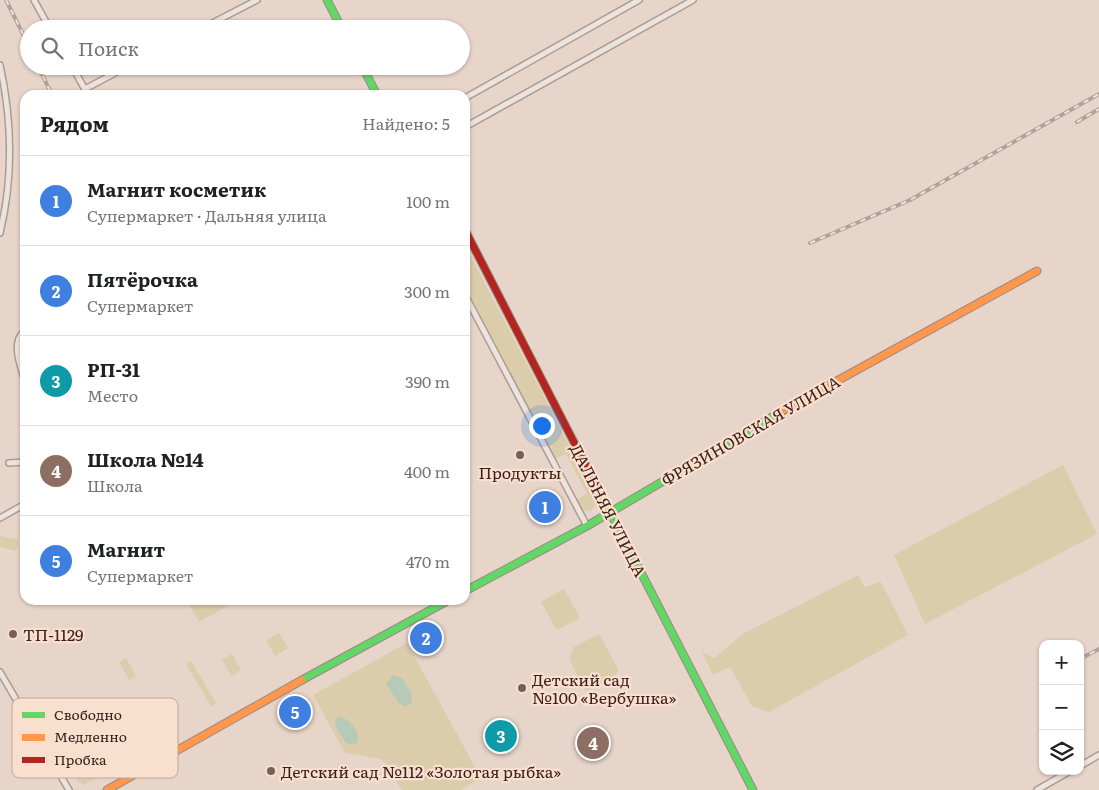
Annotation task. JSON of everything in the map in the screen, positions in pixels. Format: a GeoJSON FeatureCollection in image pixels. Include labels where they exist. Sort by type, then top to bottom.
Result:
{"type":"FeatureCollection","features":[{"type":"Feature","properties":{"kind":"street"},"geometry":{"type":"LineString","coordinates":[[34,0],[45,20]]}},
{"type":"Feature","properties":{"kind":"street"},"geometry":{"type":"LineString","coordinates":[[218,20],[257,0]]}},
{"type":"Feature","properties":{"kind":"street"},"geometry":{"type":"LineString","coordinates":[[327,0],[337,20]]}},
{"type":"Feature","properties":{"kind":"street"},"geometry":{"type":"LineString","coordinates":[[470,95],[639,0]]}},
{"type":"Feature","properties":{"kind":"street"},"geometry":{"type":"LineString","coordinates":[[470,124],[693,0]]}},
{"type":"Feature","properties":{"kind":"street"},"geometry":{"type":"LineString","coordinates":[[0,65],[8,113],[9,153],[3,189],[5,212],[0,233]]}},
{"type":"Feature","properties":{"kind":"street"},"geometry":{"type":"LineString","coordinates":[[77,75],[85,89],[111,75]]}},
{"type":"Feature","properties":{"kind":"street"},"geometry":{"type":"LineString","coordinates":[[367,75],[374,90]]}},
{"type":"Feature","properties":{"kind":"street"},"geometry":{"type":"LineString","coordinates":[[0,114],[8,113]]}},
{"type":"Feature","properties":{"kind":"street","name":"ДАЛЬНЯЯ УЛИЦА"},"geometry":{"type":"LineString","coordinates":[[470,240],[753,790]]}},
{"type":"Feature","properties":{"kind":"street","name":"ФРЯЗИНОВСКАЯ УЛИЦА"},"geometry":{"type":"LineString","coordinates":[[470,589],[587,526],[807,396],[1037,271]]}},
{"type":"Feature","properties":{"kind":"street","name":"ДАЛЬНЯЯ УЛИЦА"},"geometry":{"type":"LineString","coordinates":[[470,304],[587,526]]}},
{"type":"Feature","properties":{"kind":"street"},"geometry":{"type":"LineString","coordinates":[[20,335],[18,344],[20,366]]}},
{"type":"Feature","properties":{"kind":"street"},"geometry":{"type":"LineString","coordinates":[[9,463],[20,462]]}},
{"type":"Feature","properties":{"kind":"street"},"geometry":{"type":"LineString","coordinates":[[0,518],[20,507]]}},
{"type":"Feature","properties":{"kind":"street"},"geometry":{"type":"LineString","coordinates":[[178,749],[440,605]]}},
{"type":"Feature","properties":{"kind":"street"},"geometry":{"type":"LineString","coordinates":[[0,672],[15,698]]}},
{"type":"Feature","properties":{"kind":"street"},"geometry":{"type":"LineString","coordinates":[[1084,764],[1099,755]]}},
{"type":"Feature","properties":{"kind":"street"},"geometry":{"type":"LineString","coordinates":[[1037,790],[1063,775]]}},
{"type":"Feature","properties":{"kind":"street"},"geometry":{"type":"LineString","coordinates":[[62,778],[69,790]]}},
{"type":"Feature","properties":{"kind":"street"},"geometry":{"type":"LineString","coordinates":[[107,790],[128,778]]}},
{"type":"Feature","properties":{"kind":"shaded area"},"geometry":{"type":"Polygon","coordinates":[[[470,255],[596,497],[597,504],[590,511],[581,510],[575,500],[587,494],[566,454],[554,459],[470,298],[470,255]]]}},
{"type":"Feature","properties":{"kind":"shaded area"},"geometry":{"type":"Polygon","coordinates":[[[1063,465],[1097,534],[925,624],[894,555],[1063,465]]]}},
{"type":"Feature","properties":{"kind":"shaded area"},"geometry":{"type":"Polygon","coordinates":[[[0,536],[19,540],[16,551],[0,547],[0,536]]]}},
{"type":"Feature","properties":{"kind":"shaded area"},"geometry":{"type":"Polygon","coordinates":[[[858,575],[865,587],[881,582],[908,635],[769,712],[752,706],[730,667],[713,675],[702,652],[715,658],[741,635],[858,575]]]}},
{"type":"Feature","properties":{"kind":"shaded area"},"geometry":{"type":"Polygon","coordinates":[[[564,589],[580,618],[557,630],[541,602],[564,589]]]}},
{"type":"Feature","properties":{"kind":"shaded area"},"geometry":{"type":"Polygon","coordinates":[[[192,605],[229,605],[199,622],[190,606],[192,605]]]}},
{"type":"Feature","properties":{"kind":"shaded area"},"geometry":{"type":"Polygon","coordinates":[[[279,633],[288,648],[275,656],[266,640],[279,633]]]}},
{"type":"Feature","properties":{"kind":"shaded area"},"geometry":{"type":"Polygon","coordinates":[[[599,634],[618,669],[615,677],[586,691],[569,659],[574,647],[599,634]]]}},
{"type":"Feature","properties":{"kind":"shaded area"},"geometry":{"type":"Polygon","coordinates":[[[407,643],[481,778],[461,790],[402,790],[382,759],[345,753],[313,695],[407,643]]]}},
{"type":"Feature","properties":{"kind":"shaded area"},"geometry":{"type":"Polygon","coordinates":[[[232,654],[241,670],[232,676],[222,660],[232,654]]]}},
{"type":"Feature","properties":{"kind":"shaded area"},"geometry":{"type":"Polygon","coordinates":[[[126,658],[136,676],[129,680],[119,662],[126,658]]]}},
{"type":"Feature","properties":{"kind":"shaded area"},"geometry":{"type":"Polygon","coordinates":[[[191,661],[216,703],[211,706],[186,664],[191,661]]]}},
{"type":"Feature","properties":{"kind":"shaded area"},"geometry":{"type":"Polygon","coordinates":[[[393,675],[402,678],[412,695],[411,703],[405,707],[399,703],[386,684],[393,675]]]}},
{"type":"Feature","properties":{"kind":"shaded area"},"geometry":{"type":"Polygon","coordinates":[[[340,716],[347,720],[356,730],[358,742],[353,745],[346,743],[336,727],[335,720],[340,716]]]}},
{"type":"Feature","properties":{"kind":"shaded area"},"geometry":{"type":"Polygon","coordinates":[[[75,778],[97,778],[83,785],[75,778]]]}},
{"type":"Feature","properties":{"kind":"railway"},"geometry":{"type":"LineString","coordinates":[[6,0],[20,28]]}},
{"type":"Feature","properties":{"kind":"railway"},"geometry":{"type":"LineString","coordinates":[[42,75],[50,90]]}},
{"type":"Feature","properties":{"kind":"railway"},"geometry":{"type":"LineString","coordinates":[[810,243],[910,200],[1099,94]]}},
{"type":"Feature","properties":{"kind":"railway"},"geometry":{"type":"LineString","coordinates":[[1077,122],[1099,109]]}},
{"type":"Feature","properties":{"kind":"railway"},"geometry":{"type":"LineString","coordinates":[[1084,657],[1099,649]]}},
{"type":"Feature","properties":{"kind":"traffic: fast"},"geometry":{"type":"LineString","coordinates":[[327,0],[337,20]]}},
{"type":"Feature","properties":{"kind":"traffic: fast"},"geometry":{"type":"LineString","coordinates":[[367,75],[374,90]]}},
{"type":"Feature","properties":{"kind":"traffic: fast"},"geometry":{"type":"LineString","coordinates":[[470,588],[587,526],[784,410]]}},
{"type":"Feature","properties":{"kind":"traffic: fast"},"geometry":{"type":"LineString","coordinates":[[599,491],[753,790]]}},
{"type":"Feature","properties":{"kind":"traffic: fast"},"geometry":{"type":"LineString","coordinates":[[302,680],[440,605]]}},
{"type":"Feature","properties":{"kind":"traffic: slow"},"geometry":{"type":"LineString","coordinates":[[784,410],[1037,271]]}},
{"type":"Feature","properties":{"kind":"traffic: slow"},"geometry":{"type":"LineString","coordinates":[[178,750],[302,680]]}},
{"type":"Feature","properties":{"kind":"traffic: slow"},"geometry":{"type":"LineString","coordinates":[[107,790],[128,778]]}},
{"type":"Feature","properties":{"kind":"traffic: jam"},"geometry":{"type":"LineString","coordinates":[[470,240],[599,491]]}},
{"type":"Feature","properties":{"kind":"place","name":"Продукты"},"geometry":{"type":"Point","coordinates":[520,455]}},
{"type":"Feature","properties":{"kind":"place","name":"Магнит косметик"},"geometry":{"type":"Point","coordinates":[545,507]}},
{"type":"Feature","properties":{"kind":"place","name":"ТП-1129"},"geometry":{"type":"Point","coordinates":[13,634]}},
{"type":"Feature","properties":{"kind":"place","name":"Пятёрочка"},"geometry":{"type":"Point","coordinates":[426,638]}},
{"type":"Feature","properties":{"kind":"place","name":"Детский сад №100 «Вербушка»"},"geometry":{"type":"Point","coordinates":[522,688]}},
{"type":"Feature","properties":{"kind":"place","name":"Магнит"},"geometry":{"type":"Point","coordinates":[295,712]}},
{"type":"Feature","properties":{"kind":"place","name":"РП-31"},"geometry":{"type":"Point","coordinates":[501,736]}},
{"type":"Feature","properties":{"kind":"place","name":"Школа №14"},"geometry":{"type":"Point","coordinates":[593,743]}},
{"type":"Feature","properties":{"kind":"place","name":"Детский сад №112 «Золотая рыбка»"},"geometry":{"type":"Point","coordinates":[271,771]}}]}
